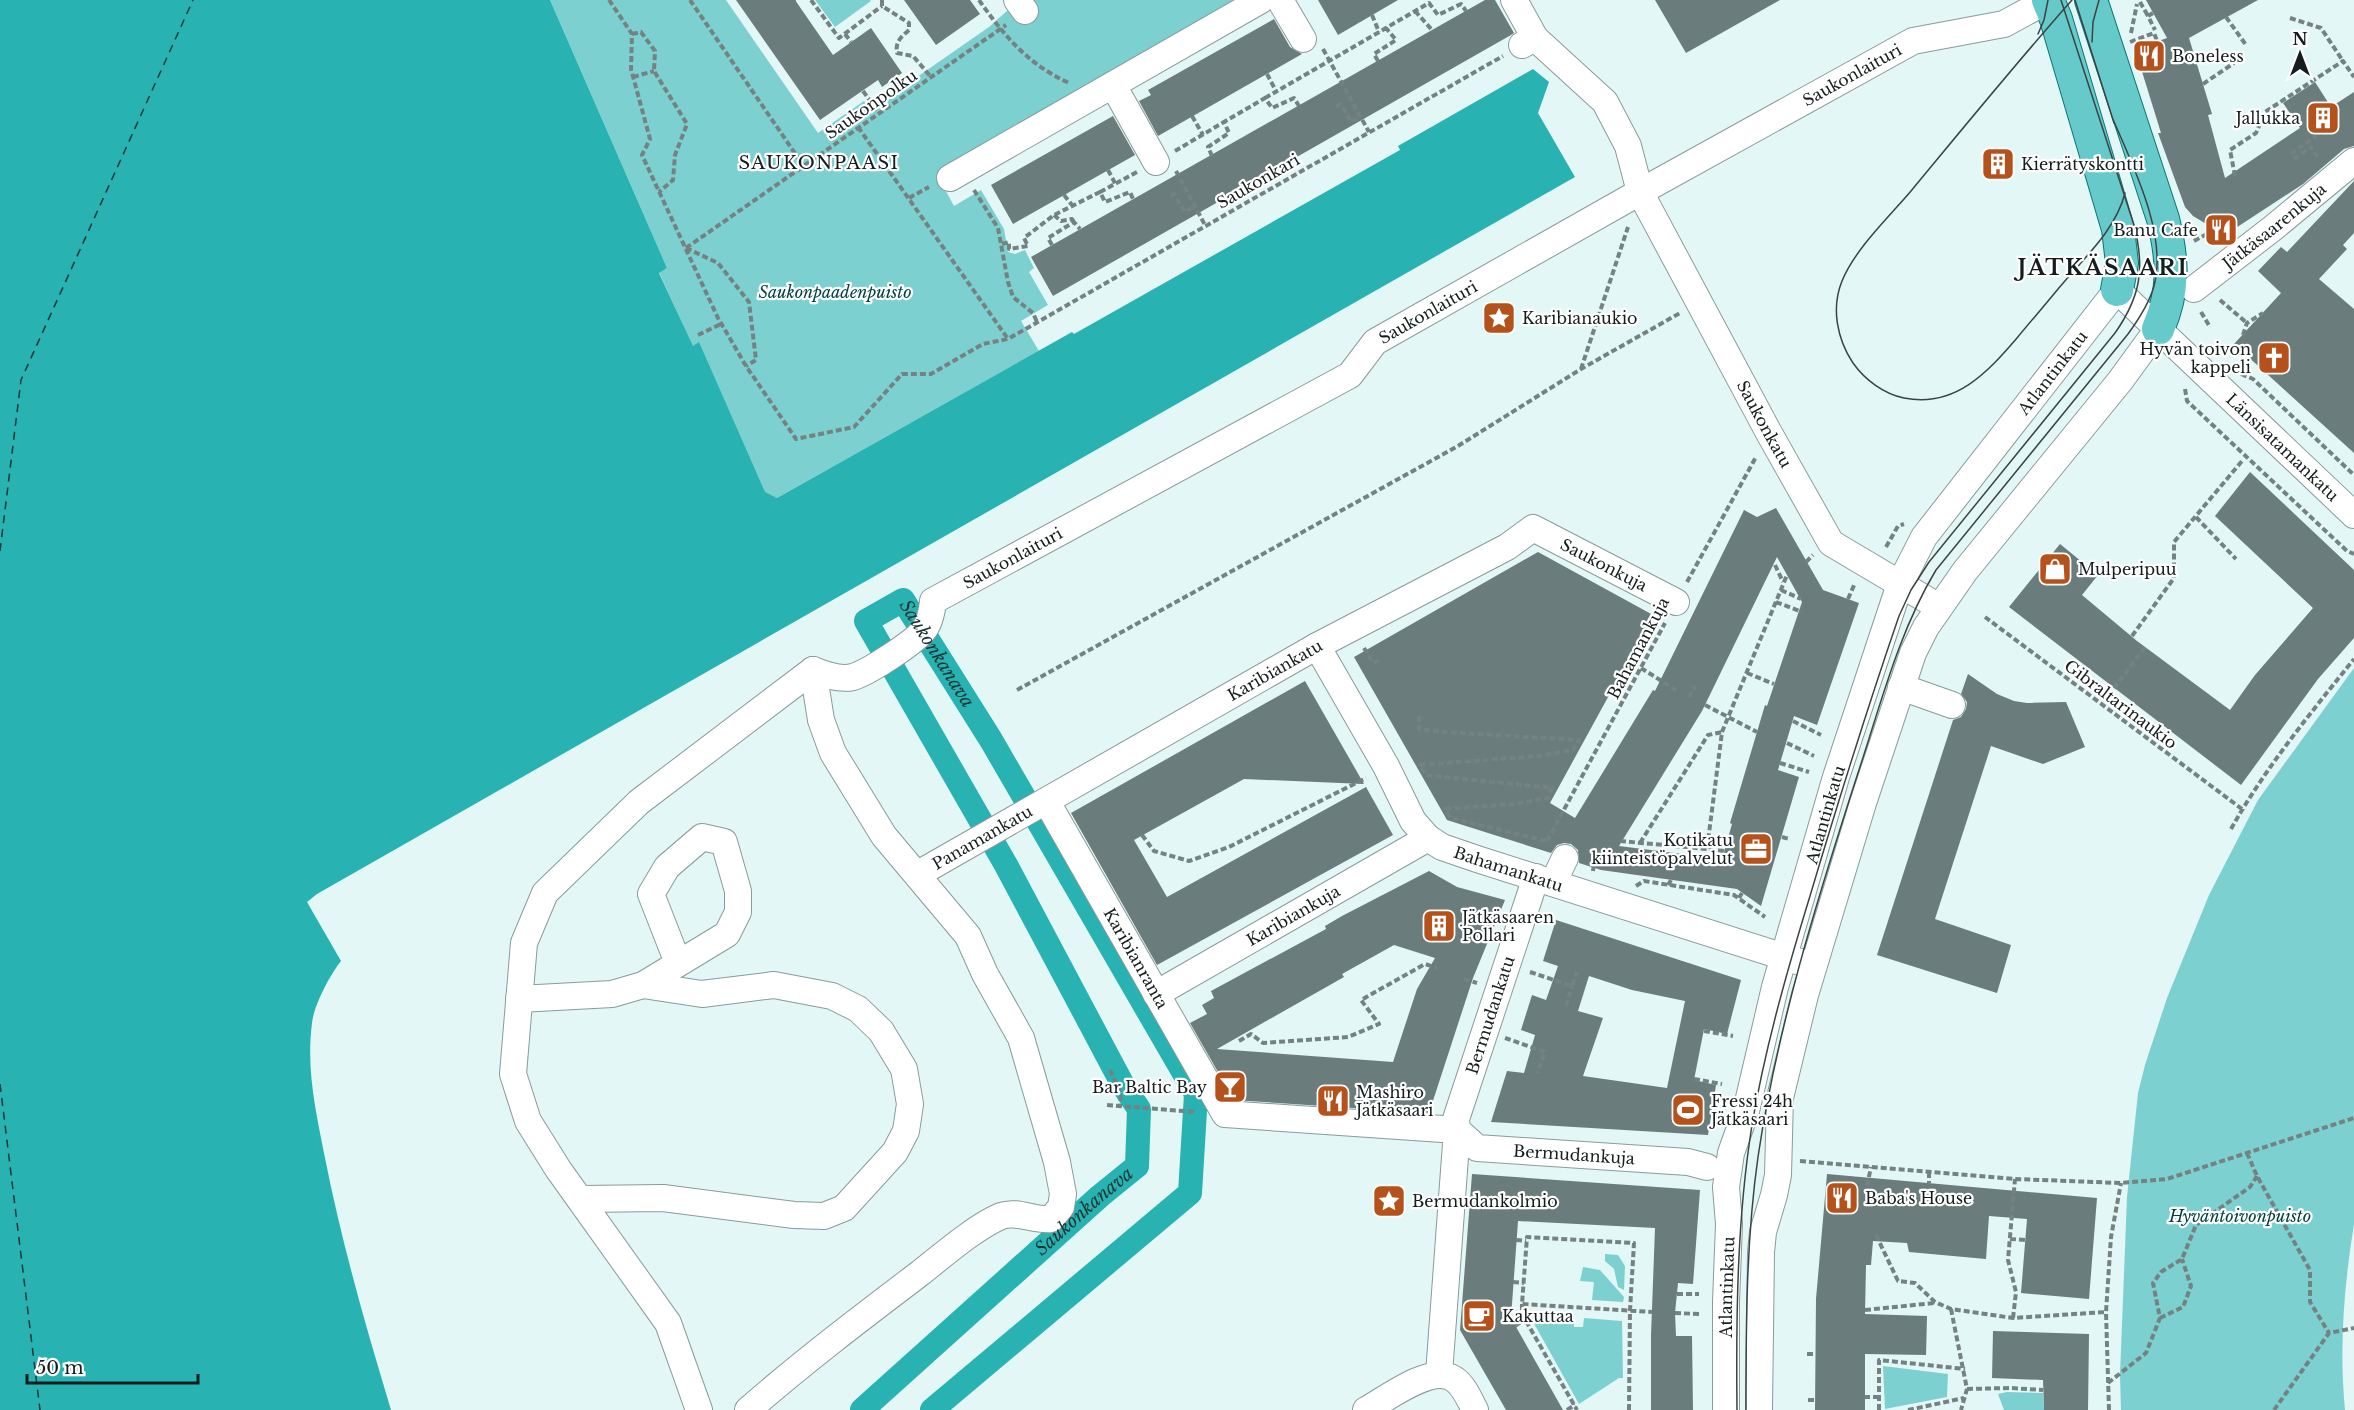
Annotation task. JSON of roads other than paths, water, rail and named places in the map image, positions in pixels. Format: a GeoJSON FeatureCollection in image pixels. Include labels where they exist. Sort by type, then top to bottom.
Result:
{"type":"FeatureCollection","features":[{"type":"Feature","properties":{"kind":"main road"},"geometry":{"type":"LineString","coordinates":[[2048,0],[2056,19],[2118,230],[2122,263],[2117,290]]}},
{"type":"Feature","properties":{"kind":"main road"},"geometry":{"type":"LineString","coordinates":[[2091,0],[2163,219],[2170,250],[2170,288],[2158,329]]}},
{"type":"Feature","properties":{"kind":"street"},"geometry":{"type":"LineString","coordinates":[[947,179],[1261,0]]}},
{"type":"Feature","properties":{"kind":"street"},"geometry":{"type":"LineString","coordinates":[[1280,0],[1303,39]]}},
{"type":"Feature","properties":{"kind":"street","name":"Saukonlaituri"},"geometry":{"type":"LineString","coordinates":[[813,670],[829,677],[853,677],[870,668],[909,644],[924,630],[931,616],[933,601],[1350,375],[1375,342],[1913,41],[2004,24],[2048,0]]}},
{"type":"Feature","properties":{"kind":"street","name":"Saukonkatu"},"geometry":{"type":"LineString","coordinates":[[1524,26],[1605,102],[1628,146],[1640,192],[1769,433],[1831,543],[1939,607]]}},
{"type":"Feature","properties":{"kind":"street"},"geometry":{"type":"LineString","coordinates":[[1105,90],[1156,162]]}},
{"type":"Feature","properties":{"kind":"street","name":"Jätkäsaarenkuja"},"geometry":{"type":"LineString","coordinates":[[2198,286],[2273,228],[2354,160]]}},
{"type":"Feature","properties":{"kind":"street","name":"Länsisatamankatu"},"geometry":{"type":"LineString","coordinates":[[2117,290],[2354,515]]}},
{"type":"Feature","properties":{"kind":"street","name":"Atlantinkatu"},"geometry":{"type":"LineString","coordinates":[[1759,1410],[1762,1232],[1778,1175],[1780,1098],[1804,995],[1800,962],[1836,777],[1900,584],[1924,537],[2117,290]]}},
{"type":"Feature","properties":{"kind":"street","name":"Atlantinkatu"},"geometry":{"type":"LineString","coordinates":[[1726,1410],[1728,1178],[1731,1153],[1800,962],[1863,803],[1913,653],[1939,607],[1965,571],[2126,373],[2158,329]]}},
{"type":"Feature","properties":{"kind":"street","name":"Karibiankatu"},"geometry":{"type":"LineString","coordinates":[[1045,803],[1317,646],[1507,548],[1533,528]]}},
{"type":"Feature","properties":{"kind":"street","name":"Saukonkuja"},"geometry":{"type":"LineString","coordinates":[[1533,528],[1676,602]]}},
{"type":"Feature","properties":{"kind":"street","name":"Bahamankatu"},"geometry":{"type":"LineString","coordinates":[[1317,646],[1386,766],[1413,821],[1428,838],[1442,847],[1800,962]]}},
{"type":"Feature","properties":{"kind":"street"},"geometry":{"type":"LineString","coordinates":[[699,1410],[669,1323],[580,1199],[528,1121],[513,1074],[524,943],[545,892],[639,802],[813,670],[820,720],[833,753],[884,836],[968,936],[985,974],[1021,1038],[1057,1162],[1063,1194],[1061,1207],[1051,1219],[1043,1220],[1024,1214],[1002,1216],[970,1235],[794,1370],[748,1410]]}},
{"type":"Feature","properties":{"kind":"street"},"geometry":{"type":"LineString","coordinates":[[1901,687],[1952,705]]}},
{"type":"Feature","properties":{"kind":"street","name":"Panamankatu"},"geometry":{"type":"LineString","coordinates":[[918,874],[1045,803]]}},
{"type":"Feature","properties":{"kind":"street","name":"Karibianranta"},"geometry":{"type":"LineString","coordinates":[[1045,803],[1225,1114],[1457,1125]]}},
{"type":"Feature","properties":{"kind":"street"},"geometry":{"type":"LineString","coordinates":[[519,999],[612,994],[643,985],[727,934],[738,912],[738,891],[724,842],[714,838],[702,837],[667,867],[651,894],[678,963]]}},
{"type":"Feature","properties":{"kind":"street","name":"Karibiankuja"},"geometry":{"type":"LineString","coordinates":[[1156,994],[1428,838]]}},
{"type":"Feature","properties":{"kind":"street","name":"Bermudankatu"},"geometry":{"type":"LineString","coordinates":[[1457,1125],[1540,878],[1556,850]]}},
{"type":"Feature","properties":{"kind":"street"},"geometry":{"type":"LineString","coordinates":[[580,1199],[663,1198],[794,1215],[824,1216],[844,1208],[895,1152],[906,1131],[910,1104],[904,1070],[881,1031],[858,1009],[832,996],[774,985],[702,994],[643,985]]}},
{"type":"Feature","properties":{"kind":"street"},"geometry":{"type":"LineString","coordinates":[[1439,1374],[1457,1125]]}},
{"type":"Feature","properties":{"kind":"street","name":"Bermudankuja"},"geometry":{"type":"LineString","coordinates":[[1457,1125],[1477,1148],[1688,1162],[1707,1167]]}},
{"type":"Feature","properties":{"kind":"street"},"geometry":{"type":"LineString","coordinates":[[1366,1410],[1426,1376],[1439,1374],[1451,1377],[1461,1385],[1475,1410]]}},
{"type":"Feature","properties":{"kind":"waterway","name":"Saukonkanava"},"geometry":{"type":"LineString","coordinates":[[862,1410],[1100,1196],[1137,1166],[1139,1109],[1124,1087],[1006,865],[866,621],[903,600],[991,740],[1196,1094],[1190,1193],[932,1410]]}},
{"type":"Feature","properties":{"kind":"tram line"},"geometry":{"type":"LineString","coordinates":[[2038,34],[2044,20],[2048,0]]}},
{"type":"Feature","properties":{"kind":"tram line"},"geometry":{"type":"LineString","coordinates":[[1737,1410],[1740,1231],[1747,1160],[1757,1096],[1777,1010],[1801,924],[1899,616],[1911,590],[1929,562],[2115,333],[2130,307],[2138,281],[2140,268],[2134,225],[2061,0]]}},
{"type":"Feature","properties":{"kind":"tram line"},"geometry":{"type":"LineString","coordinates":[[2072,0],[1855,257],[1842,281],[1836,312],[1837,323],[1847,354],[1863,375],[1889,393],[1904,398],[1922,400],[1939,398],[1968,385],[1982,375],[2006,351],[2097,244],[2114,220],[2125,193]]}},
{"type":"Feature","properties":{"kind":"tram line"},"geometry":{"type":"LineString","coordinates":[[2075,0],[2114,123]]}},
{"type":"Feature","properties":{"kind":"tram line"},"geometry":{"type":"LineString","coordinates":[[2092,42],[2093,22],[2099,0]]}},
{"type":"Feature","properties":{"kind":"tram line"},"geometry":{"type":"LineString","coordinates":[[1746,1410],[1749,1252],[1754,1189],[1766,1109],[1787,1012],[1813,917],[1900,645],[1936,570],[2128,334],[2143,311],[2154,286],[2157,266],[2152,222],[2138,177],[2112,117]]}},
{"type":"Feature","properties":{"kind":"place","name":"Boneless"},"geometry":{"type":"Point","coordinates":[2149,56]}},
{"type":"Feature","properties":{"kind":"place","name":"Jallukka"},"geometry":{"type":"Point","coordinates":[2323,118]}},
{"type":"Feature","properties":{"kind":"place","name":"Kierrätyskontti"},"geometry":{"type":"Point","coordinates":[1998,164]}},
{"type":"Feature","properties":{"kind":"place","name":"Banu Cafe"},"geometry":{"type":"Point","coordinates":[2221,230]}},
{"type":"Feature","properties":{"kind":"place","name":"Karibianaukio"},"geometry":{"type":"Point","coordinates":[1499,318]}},
{"type":"Feature","properties":{"kind":"place","name":"Hyvän toivon kappeli"},"geometry":{"type":"Point","coordinates":[2274,358]}},
{"type":"Feature","properties":{"kind":"place","name":"Mulperipuu"},"geometry":{"type":"Point","coordinates":[2055,569]}},
{"type":"Feature","properties":{"kind":"place","name":"Kotikatu kiinteistöpalvelut"},"geometry":{"type":"Point","coordinates":[1756,849]}},
{"type":"Feature","properties":{"kind":"place","name":"Jätkäsaaren Pollari"},"geometry":{"type":"Point","coordinates":[1439,926]}},
{"type":"Feature","properties":{"kind":"place","name":"Bar Baltic Bay"},"geometry":{"type":"Point","coordinates":[1230,1087]}},
{"type":"Feature","properties":{"kind":"place","name":"Mashiro Jätkäsaari"},"geometry":{"type":"Point","coordinates":[1333,1101]}},
{"type":"Feature","properties":{"kind":"place","name":"Fressi 24h Jätkäsaari"},"geometry":{"type":"Point","coordinates":[1688,1110]}},
{"type":"Feature","properties":{"kind":"place","name":"Baba's House"},"geometry":{"type":"Point","coordinates":[1842,1198]}},
{"type":"Feature","properties":{"kind":"place","name":"Bermudankolmio"},"geometry":{"type":"Point","coordinates":[1389,1201]}},
{"type":"Feature","properties":{"kind":"place","name":"Kakuttaa"},"geometry":{"type":"Point","coordinates":[1479,1316]}},
{"type":"Feature","properties":{"kind":"district","name":"SAUKONPAASI"},"geometry":{"type":"Point","coordinates":[819,163]}},
{"type":"Feature","properties":{"kind":"district","name":"JÄTKÄSAARI"},"geometry":{"type":"Point","coordinates":[2103,267]}},
{"type":"Feature","properties":{"kind":"park label","name":"Saukonpaadenpuisto"},"geometry":{"type":"Point","coordinates":[835,292]}},
{"type":"Feature","properties":{"kind":"park label","name":"Hyväntoivonpuisto"},"geometry":{"type":"Point","coordinates":[2240,1216]}}]}
